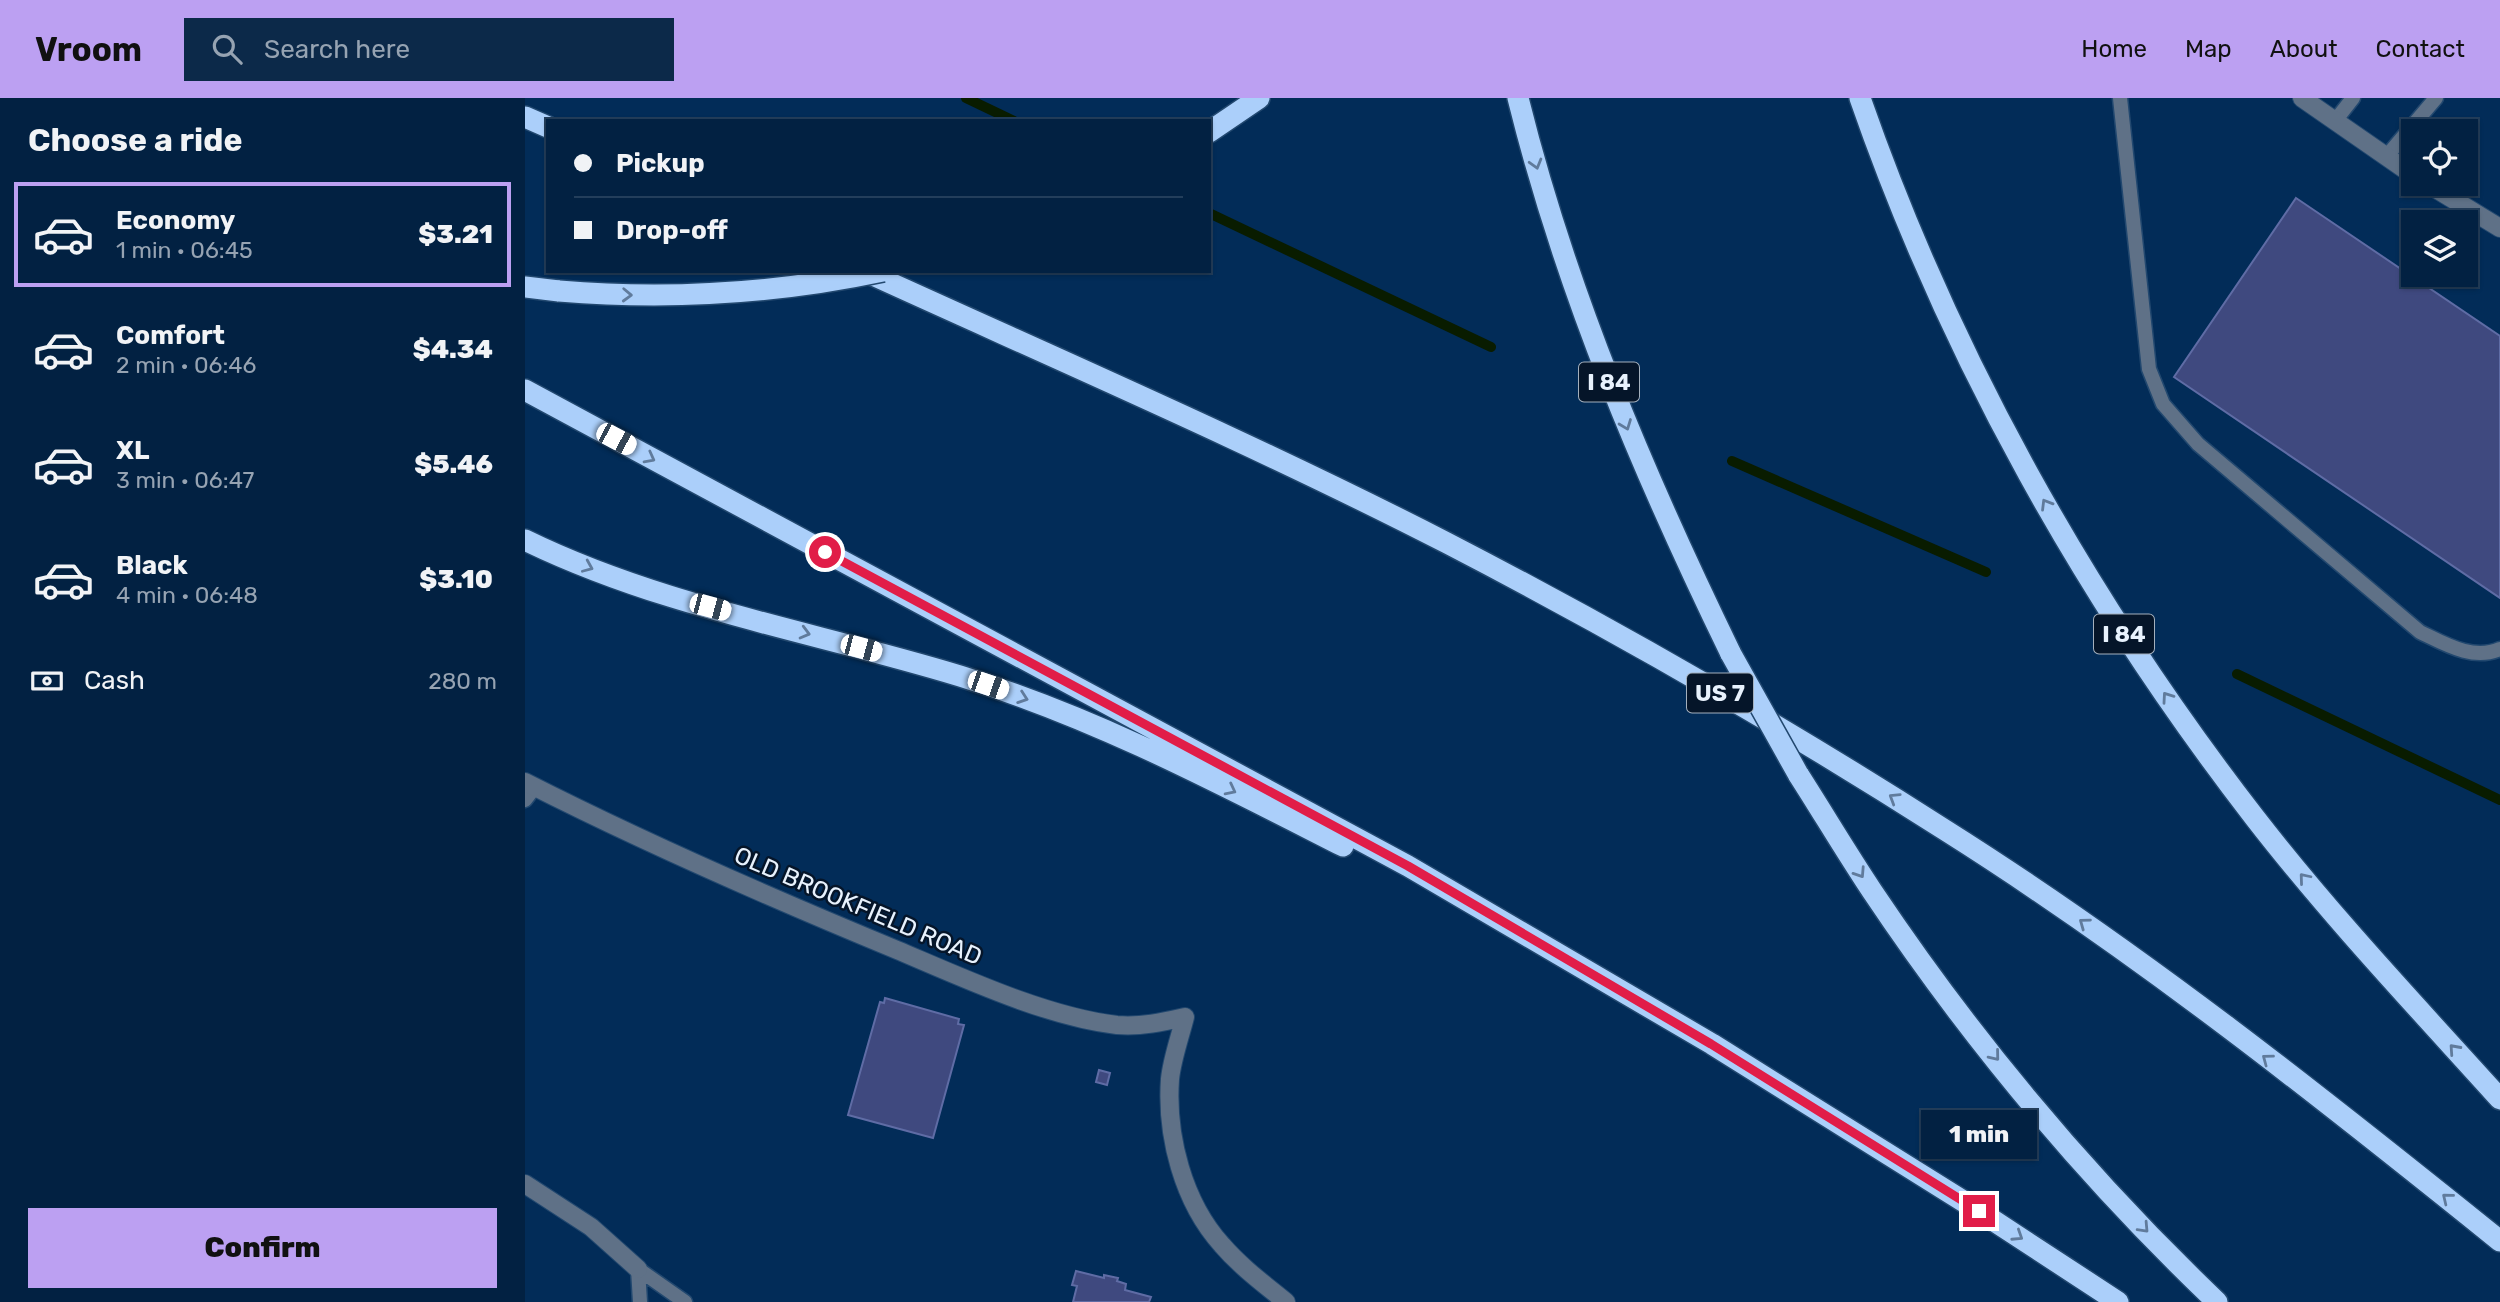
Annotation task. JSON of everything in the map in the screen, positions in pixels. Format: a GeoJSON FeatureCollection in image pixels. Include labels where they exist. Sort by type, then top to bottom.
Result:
{"type":"FeatureCollection","features":[{"type":"Feature","properties":{"kind":"highway"},"geometry":{"type":"LineString","coordinates":[[1211,131],[1259,98]]}},
{"type":"Feature","properties":{"kind":"highway","name":"I 84"},"geometry":{"type":"LineString","coordinates":[[1518,98],[1555,228],[1609,380],[1670,529],[1731,654],[1798,774],[1872,890],[1939,986],[1995,1057],[2123,1205],[2217,1302]]}},
{"type":"Feature","properties":{"kind":"highway","name":"I 84"},"geometry":{"type":"LineString","coordinates":[[1860,98],[1910,228],[1980,384],[2034,485],[2123,631],[2214,764],[2291,863],[2500,1099]]}},
{"type":"Feature","properties":{"kind":"highway"},"geometry":{"type":"LineString","coordinates":[[525,117],[546,126]]}},
{"type":"Feature","properties":{"kind":"highway","name":"US 7"},"geometry":{"type":"LineString","coordinates":[[868,273],[1377,508],[1548,597],[1753,712],[1948,831],[2045,895],[2324,1102],[2500,1241]]}},
{"type":"Feature","properties":{"kind":"highway"},"geometry":{"type":"LineString","coordinates":[[525,287],[650,296],[713,294],[797,286],[872,273]]}},
{"type":"Feature","properties":{"kind":"highway"},"geometry":{"type":"LineString","coordinates":[[525,390],[1395,859],[1711,1044],[1835,1120],[2118,1302]]}},
{"type":"Feature","properties":{"kind":"highway"},"geometry":{"type":"LineString","coordinates":[[525,540],[605,574],[684,601],[912,662],[1038,703],[1191,769],[1569,961]]}},
{"type":"Feature","properties":{"kind":"street"},"geometry":{"type":"LineString","coordinates":[[2302,98],[2401,167]]}},
{"type":"Feature","properties":{"kind":"street"},"geometry":{"type":"LineString","coordinates":[[2448,196],[2500,228]]}},
{"type":"Feature","properties":{"kind":"street","name":"OLD BROOKFIELD ROAD"},"geometry":{"type":"LineString","coordinates":[[528,790],[936,967],[1044,1008],[1083,1019],[1119,1025],[1154,1025],[1185,1017],[1170,1078],[1171,1118],[1179,1165],[1196,1208],[1221,1244],[1286,1302]]}},
{"type":"Feature","properties":{"kind":"street"},"geometry":{"type":"LineString","coordinates":[[525,1184],[591,1227],[638,1269]]}},
{"type":"Feature","properties":{"kind":"lane"},"geometry":{"type":"LineString","coordinates":[[2120,98],[2148,369],[2164,404],[2198,444],[2420,632],[2460,651],[2489,654],[2500,649]]}},
{"type":"Feature","properties":{"kind":"lane"},"geometry":{"type":"LineString","coordinates":[[2335,121],[2353,98]]}},
{"type":"Feature","properties":{"kind":"lane"},"geometry":{"type":"LineString","coordinates":[[2386,158],[2436,98]]}},
{"type":"Feature","properties":{"kind":"lane"},"geometry":{"type":"LineString","coordinates":[[638,1269],[640,1302]]}},
{"type":"Feature","properties":{"kind":"lane"},"geometry":{"type":"LineString","coordinates":[[638,1269],[685,1302]]}},
{"type":"Feature","properties":{"kind":"building"},"geometry":{"type":"Polygon","coordinates":[[[2296,198],[2401,269],[2401,287],[2428,287],[2500,336],[2500,598],[2174,377],[2296,198]]]}},
{"type":"Feature","properties":{"kind":"building"},"geometry":{"type":"Polygon","coordinates":[[[885,998],[959,1019],[958,1024],[964,1025],[933,1138],[848,1115],[880,1002],[884,1003],[885,998]]]}},
{"type":"Feature","properties":{"kind":"building"},"geometry":{"type":"Polygon","coordinates":[[[1099,1070],[1110,1073],[1107,1085],[1096,1082],[1099,1070]]]}},
{"type":"Feature","properties":{"kind":"building"},"geometry":{"type":"Polygon","coordinates":[[[1076,1271],[1104,1278],[1104,1275],[1118,1278],[1117,1281],[1126,1284],[1125,1290],[1151,1297],[1149,1302],[1073,1302],[1077,1286],[1072,1285],[1076,1271]]]}},
{"type":"Feature","properties":{"kind":"waterway"},"geometry":{"type":"LineString","coordinates":[[966,98],[1010,119]]}},
{"type":"Feature","properties":{"kind":"waterway"},"geometry":{"type":"LineString","coordinates":[[1211,214],[1491,347]]}},
{"type":"Feature","properties":{"kind":"waterway"},"geometry":{"type":"LineString","coordinates":[[1732,461],[1986,572]]}},
{"type":"Feature","properties":{"kind":"waterway"},"geometry":{"type":"LineString","coordinates":[[2237,674],[2500,800]]}},
{"type":"Feature","properties":{"kind":"route"},"geometry":{"type":"LineString","coordinates":[[825,552],[1408,866],[1711,1044],[1979,1211]]}}]}
